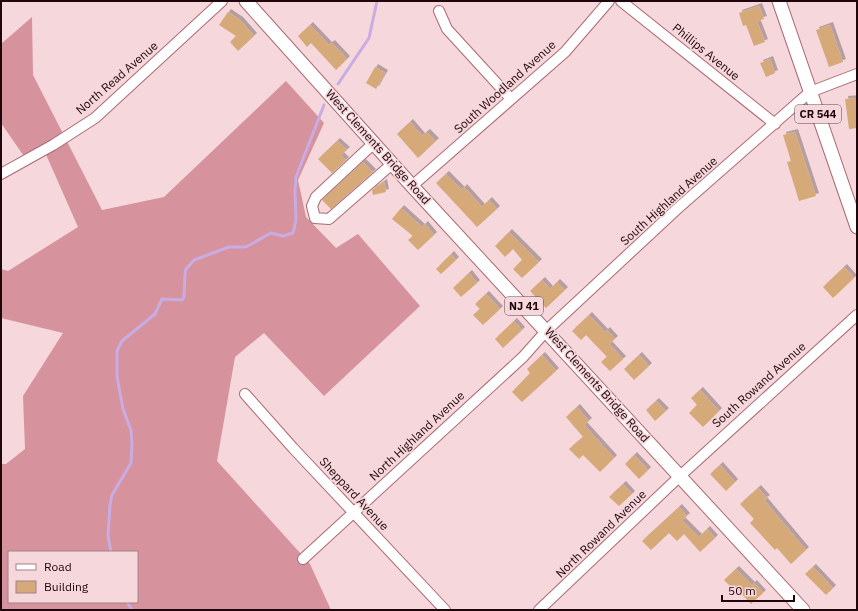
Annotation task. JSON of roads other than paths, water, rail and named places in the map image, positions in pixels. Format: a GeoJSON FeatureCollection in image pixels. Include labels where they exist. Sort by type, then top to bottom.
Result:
{"type":"FeatureCollection","features":[{"type":"Feature","properties":{"kind":"main road","name":"West Clements Bridge Road"},"geometry":{"type":"LineString","coordinates":[[246,1],[412,186],[547,330],[803,610]]}},
{"type":"Feature","properties":{"kind":"main road","name":"CR 544"},"geometry":{"type":"LineString","coordinates":[[779,1],[810,92],[854,208],[857,227]]}},
{"type":"Feature","properties":{"kind":"street","name":"North Read Avenue"},"geometry":{"type":"LineString","coordinates":[[1,174],[53,145],[95,118],[222,1]]}},
{"type":"Feature","properties":{"kind":"street","name":"South Woodland Avenue"},"geometry":{"type":"LineString","coordinates":[[412,186],[565,52],[609,1]]}},
{"type":"Feature","properties":{"kind":"street","name":"Phillips Avenue"},"geometry":{"type":"LineString","coordinates":[[621,1],[775,124]]}},
{"type":"Feature","properties":{"kind":"street"},"geometry":{"type":"LineString","coordinates":[[439,12],[447,29],[511,99]]}},
{"type":"Feature","properties":{"kind":"street"},"geometry":{"type":"LineString","coordinates":[[810,92],[857,74]]}},
{"type":"Feature","properties":{"kind":"street","name":"South Highland Avenue"},"geometry":{"type":"LineString","coordinates":[[547,330],[677,209],[810,92]]}},
{"type":"Feature","properties":{"kind":"street"},"geometry":{"type":"LineString","coordinates":[[374,143],[316,197],[312,206],[315,218],[329,220],[392,164]]}},
{"type":"Feature","properties":{"kind":"street","name":"South Rowand Avenue"},"geometry":{"type":"LineString","coordinates":[[680,476],[857,315]]}},
{"type":"Feature","properties":{"kind":"street","name":"North Highland Avenue"},"geometry":{"type":"LineString","coordinates":[[303,559],[523,357],[547,330]]}},
{"type":"Feature","properties":{"kind":"street","name":"Sheppard Avenue"},"geometry":{"type":"LineString","coordinates":[[245,394],[445,610]]}},
{"type":"Feature","properties":{"kind":"street","name":"North Rowand Avenue"},"geometry":{"type":"LineString","coordinates":[[539,610],[680,476]]}},
{"type":"Feature","properties":{"kind":"waterway"},"geometry":{"type":"LineString","coordinates":[[338,84],[369,38],[377,1]]}},
{"type":"Feature","properties":{"kind":"waterway"},"geometry":{"type":"LineString","coordinates":[[111,551],[108,536],[110,505],[112,495],[131,463],[132,444],[131,430],[123,409],[117,376],[117,351],[122,341],[155,314],[162,299],[182,300],[184,297],[186,269],[194,260],[229,247],[246,247],[271,233],[283,236],[293,233],[296,220],[296,177],[324,105]]}},
{"type":"Feature","properties":{"kind":"waterway"},"geometry":{"type":"LineString","coordinates":[[128,603],[132,610]]}}]}
